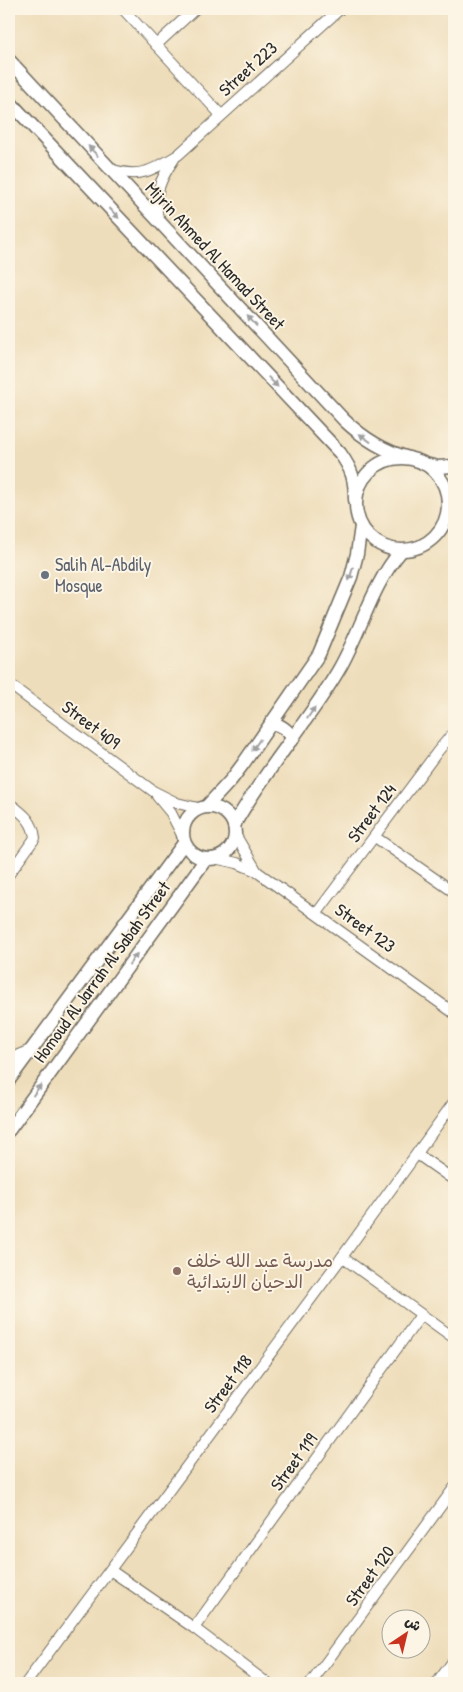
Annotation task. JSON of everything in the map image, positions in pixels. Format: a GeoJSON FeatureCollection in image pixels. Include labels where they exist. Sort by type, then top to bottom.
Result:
{"type":"FeatureCollection","features":[{"type":"Feature","properties":{"kind":"street"},"geometry":{"type":"LineString","coordinates":[[123,9],[220,115]]}},
{"type":"Feature","properties":{"kind":"street"},"geometry":{"type":"LineString","coordinates":[[156,45],[194,9]]}},
{"type":"Feature","properties":{"kind":"street","name":"Street 223"},"geometry":{"type":"LineString","coordinates":[[158,220],[156,198],[158,187],[162,177],[178,155],[220,115],[340,9]]}},
{"type":"Feature","properties":{"kind":"street","name":"Mijrin Ahmed Al Hamad Street"},"geometry":{"type":"LineString","coordinates":[[9,60],[344,420],[368,441],[408,458]]}},
{"type":"Feature","properties":{"kind":"street"},"geometry":{"type":"LineString","coordinates":[[9,101],[340,453],[349,466],[355,481],[356,514],[368,536],[377,544],[389,549],[401,551],[415,549],[428,543],[454,517]]}},
{"type":"Feature","properties":{"kind":"street","name":"Street 223"},"geometry":{"type":"LineString","coordinates":[[110,170],[139,174],[156,168],[178,155]]}},
{"type":"Feature","properties":{"kind":"street"},"geometry":{"type":"LineString","coordinates":[[355,500],[359,486],[367,473],[379,464],[393,458],[408,458],[438,467],[454,466]]}},
{"type":"Feature","properties":{"kind":"street"},"geometry":{"type":"LineString","coordinates":[[425,464],[437,474],[445,488],[448,504],[446,520],[438,534]]}},
{"type":"Feature","properties":{"kind":"street"},"geometry":{"type":"LineString","coordinates":[[361,526],[351,577],[325,641],[304,677],[231,780],[202,807],[192,812],[184,822],[183,839],[193,854],[210,858],[222,855],[229,850],[233,842],[235,830],[258,784],[293,739],[342,664],[358,632],[379,581],[401,551]]}},
{"type":"Feature","properties":{"kind":"street","name":"Street 409"},"geometry":{"type":"LineString","coordinates":[[9,684],[153,791],[177,803],[202,807]]}},
{"type":"Feature","properties":{"kind":"street"},"geometry":{"type":"LineString","coordinates":[[271,723],[287,730],[293,739]]}},
{"type":"Feature","properties":{"kind":"street","name":"Street 124"},"geometry":{"type":"LineString","coordinates":[[317,913],[454,732]]}},
{"type":"Feature","properties":{"kind":"street","name":"Street 409"},"geometry":{"type":"LineString","coordinates":[[153,791],[171,813],[183,839]]}},
{"type":"Feature","properties":{"kind":"street"},"geometry":{"type":"LineString","coordinates":[[9,803],[27,816],[34,828],[36,838],[9,874]]}},
{"type":"Feature","properties":{"kind":"street"},"geometry":{"type":"LineString","coordinates":[[202,807],[219,808],[228,815],[235,830]]}},
{"type":"Feature","properties":{"kind":"street","name":"Street 123"},"geometry":{"type":"LineString","coordinates":[[235,830],[256,871]]}},
{"type":"Feature","properties":{"kind":"street"},"geometry":{"type":"LineString","coordinates":[[375,837],[454,892]]}},
{"type":"Feature","properties":{"kind":"street","name":"Homoud Al Jarrah Al Sabah Street"},"geometry":{"type":"LineString","coordinates":[[9,1080],[183,839]]}},
{"type":"Feature","properties":{"kind":"street","name":"Street 123"},"geometry":{"type":"LineString","coordinates":[[210,858],[237,863],[256,871],[454,1013]]}},
{"type":"Feature","properties":{"kind":"street","name":"Homoud Al Jarrah Al Sabah Street"},"geometry":{"type":"LineString","coordinates":[[9,1130],[210,858]]}},
{"type":"Feature","properties":{"kind":"street"},"geometry":{"type":"LineString","coordinates":[[9,1059],[31,1049]]}},
{"type":"Feature","properties":{"kind":"street","name":"Street 118"},"geometry":{"type":"LineString","coordinates":[[26,1683],[342,1257],[454,1102]]}},
{"type":"Feature","properties":{"kind":"street"},"geometry":{"type":"LineString","coordinates":[[417,1154],[454,1180]]}},
{"type":"Feature","properties":{"kind":"street"},"geometry":{"type":"LineString","coordinates":[[342,1257],[454,1338]]}},
{"type":"Feature","properties":{"kind":"street","name":"Street 119"},"geometry":{"type":"LineString","coordinates":[[194,1628],[421,1315]]}},
{"type":"Feature","properties":{"kind":"street","name":"Street 120"},"geometry":{"type":"LineString","coordinates":[[311,1683],[454,1488]]}},
{"type":"Feature","properties":{"kind":"street"},"geometry":{"type":"LineString","coordinates":[[110,1570],[194,1628],[267,1683]]}},
{"type":"Feature","properties":{"kind":"street"},"geometry":{"type":"LineString","coordinates":[[437,1683],[454,1660]]}},
{"type":"Feature","properties":{"kind":"place","name":"Salih Al-Abdily Mosque"},"geometry":{"type":"Point","coordinates":[45,575]}},
{"type":"Feature","properties":{"kind":"place","name":"مدرسة عبد الله خلف الدحيان الابتدائية"},"geometry":{"type":"Point","coordinates":[177,1271]}}]}
